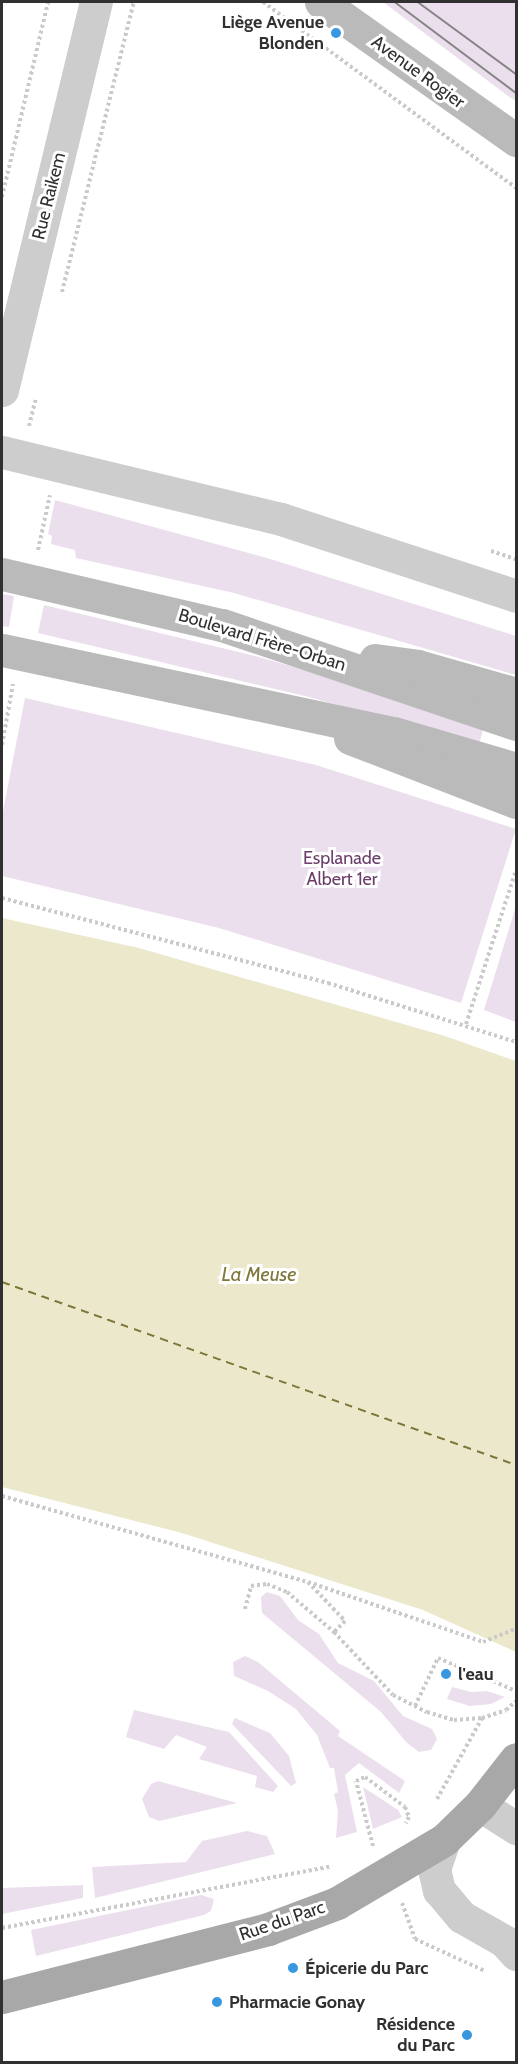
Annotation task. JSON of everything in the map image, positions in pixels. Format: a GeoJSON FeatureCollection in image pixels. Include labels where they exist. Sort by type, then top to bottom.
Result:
{"type":"FeatureCollection","features":[{"type":"Feature","properties":{"kind":"main road","name":"Avenue Rogier"},"geometry":{"type":"LineString","coordinates":[[321,2],[516,140]]}},
{"type":"Feature","properties":{"kind":"main road","name":"Boulevard Frère-Orban"},"geometry":{"type":"LineString","coordinates":[[2,574],[222,625],[337,661],[516,724]]}},
{"type":"Feature","properties":{"kind":"main road"},"geometry":{"type":"LineString","coordinates":[[2,650],[394,733],[516,769]]}},
{"type":"Feature","properties":{"kind":"main road"},"geometry":{"type":"LineString","coordinates":[[337,661],[392,661],[418,666],[516,694]]}},
{"type":"Feature","properties":{"kind":"main road"},"geometry":{"type":"LineString","coordinates":[[313,716],[366,746],[516,802]]}},
{"type":"Feature","properties":{"kind":"main road","name":"Rue du Parc"},"geometry":{"type":"LineString","coordinates":[[2,1997],[268,1929],[337,1903],[385,1864],[444,1840],[480,1805],[516,1759]]}},
{"type":"Feature","properties":{"kind":"street","name":"Rue Raikem"},"geometry":{"type":"LineString","coordinates":[[2,390],[96,2]]}},
{"type":"Feature","properties":{"kind":"street"},"geometry":{"type":"LineString","coordinates":[[2,452],[281,519],[516,596]]}},
{"type":"Feature","properties":{"kind":"street"},"geometry":{"type":"LineString","coordinates":[[480,1805],[516,1828]]}},
{"type":"Feature","properties":{"kind":"street"},"geometry":{"type":"LineString","coordinates":[[444,1840],[434,1869],[439,1890],[462,1917],[504,1941],[516,1954]]}},
{"type":"Feature","properties":{"kind":"path"},"geometry":{"type":"LineString","coordinates":[[2,197],[48,2]]}},
{"type":"Feature","properties":{"kind":"path"},"geometry":{"type":"LineString","coordinates":[[59,304],[134,2]]}},
{"type":"Feature","properties":{"kind":"path"},"geometry":{"type":"LineString","coordinates":[[263,2],[516,188]]}},
{"type":"Feature","properties":{"kind":"path"},"geometry":{"type":"LineString","coordinates":[[36,432],[29,429],[39,386]]}},
{"type":"Feature","properties":{"kind":"path"},"geometry":{"type":"LineString","coordinates":[[36,559],[50,494]]}},
{"type":"Feature","properties":{"kind":"path"},"geometry":{"type":"LineString","coordinates":[[483,548],[516,559]]}},
{"type":"Feature","properties":{"kind":"path"},"geometry":{"type":"LineString","coordinates":[[2,745],[12,691]]}},
{"type":"Feature","properties":{"kind":"path"},"geometry":{"type":"LineString","coordinates":[[466,1024],[516,870]]}},
{"type":"Feature","properties":{"kind":"path"},"geometry":{"type":"LineString","coordinates":[[2,898],[183,942],[466,1024],[516,1042]]}},
{"type":"Feature","properties":{"kind":"path"},"geometry":{"type":"LineString","coordinates":[[2,1496],[308,1582],[483,1642],[516,1629]]}},
{"type":"Feature","properties":{"kind":"path"},"geometry":{"type":"LineString","coordinates":[[308,1582],[345,1621],[334,1632]]}},
{"type":"Feature","properties":{"kind":"path"},"geometry":{"type":"LineString","coordinates":[[245,1609],[251,1586],[267,1584],[287,1592],[334,1632],[393,1695],[415,1706],[454,1720],[482,1718],[506,1710],[516,1701]]}},
{"type":"Feature","properties":{"kind":"path"},"geometry":{"type":"LineString","coordinates":[[415,1706],[438,1658],[516,1691]]}},
{"type":"Feature","properties":{"kind":"path"},"geometry":{"type":"LineString","coordinates":[[437,1800],[482,1718]]}},
{"type":"Feature","properties":{"kind":"path"},"geometry":{"type":"LineString","coordinates":[[410,1816],[405,1807],[365,1777],[356,1781],[369,1840],[385,1864],[415,1939],[489,1973]]}},
{"type":"Feature","properties":{"kind":"path"},"geometry":{"type":"LineString","coordinates":[[2,1928],[342,1864]]}},
{"type":"Feature","properties":{"kind":"green space"},"geometry":{"type":"Polygon","coordinates":[[[383,2],[516,2],[516,101],[508,96],[383,2]]]}},
{"type":"Feature","properties":{"kind":"green space"},"geometry":{"type":"Polygon","coordinates":[[[55,500],[267,558],[516,636],[516,675],[234,593],[76,558],[75,550],[51,544],[52,536],[48,534],[55,500]]]}},
{"type":"Feature","properties":{"kind":"green space"},"geometry":{"type":"Polygon","coordinates":[[[2,594],[14,596],[9,627],[2,626],[2,594]]]}},
{"type":"Feature","properties":{"kind":"green space"},"geometry":{"type":"Polygon","coordinates":[[[44,605],[259,657],[485,722],[479,745],[305,696],[38,633],[44,605]]]}},
{"type":"Feature","properties":{"kind":"green space","name":"Esplanade Albert 1er"},"geometry":{"type":"Polygon","coordinates":[[[25,698],[316,765],[516,829],[461,1003],[219,928],[2,876],[2,816],[25,698]]]}},
{"type":"Feature","properties":{"kind":"green space"},"geometry":{"type":"Polygon","coordinates":[[[516,906],[516,1022],[484,1010],[516,906]]]}},
{"type":"Feature","properties":{"kind":"green space"},"geometry":{"type":"Polygon","coordinates":[[[267,1592],[280,1596],[298,1620],[319,1634],[338,1663],[374,1681],[403,1716],[432,1729],[437,1739],[431,1750],[419,1752],[407,1743],[381,1712],[262,1613],[261,1597],[267,1592]]]}},
{"type":"Feature","properties":{"kind":"green space"},"geometry":{"type":"Polygon","coordinates":[[[245,1656],[258,1662],[340,1731],[338,1736],[405,1781],[399,1793],[359,1763],[345,1775],[357,1832],[336,1838],[338,1811],[334,1794],[338,1792],[334,1768],[330,1768],[317,1735],[296,1709],[268,1691],[234,1676],[233,1662],[245,1656]]]}},
{"type":"Feature","properties":{"kind":"green space"},"geometry":{"type":"Polygon","coordinates":[[[452,1687],[471,1692],[487,1691],[505,1697],[491,1704],[470,1706],[447,1699],[452,1687]]]}},
{"type":"Feature","properties":{"kind":"green space"},"geometry":{"type":"Polygon","coordinates":[[[134,1710],[229,1732],[278,1786],[273,1792],[255,1787],[257,1776],[199,1759],[207,1747],[176,1735],[164,1749],[126,1737],[134,1710]]]}},
{"type":"Feature","properties":{"kind":"green space"},"geometry":{"type":"Polygon","coordinates":[[[235,1718],[270,1733],[289,1756],[296,1783],[291,1786],[232,1724],[235,1718]]]}},
{"type":"Feature","properties":{"kind":"green space"},"geometry":{"type":"Polygon","coordinates":[[[158,1781],[237,1803],[159,1821],[149,1817],[142,1799],[151,1784],[158,1781]]]}},
{"type":"Feature","properties":{"kind":"green space"},"geometry":{"type":"Polygon","coordinates":[[[363,1787],[398,1810],[402,1817],[373,1829],[363,1787]]]}},
{"type":"Feature","properties":{"kind":"green space"},"geometry":{"type":"Polygon","coordinates":[[[247,1831],[267,1836],[275,1854],[95,1898],[92,1867],[186,1862],[202,1841],[247,1831]]]}},
{"type":"Feature","properties":{"kind":"green space"},"geometry":{"type":"Polygon","coordinates":[[[83,1885],[83,1898],[2,1914],[2,1888],[83,1885]]]}},
{"type":"Feature","properties":{"kind":"green space"},"geometry":{"type":"Polygon","coordinates":[[[201,1895],[214,1899],[211,1911],[204,1915],[36,1956],[31,1930],[201,1895]]]}},
{"type":"Feature","properties":{"kind":"water","name":"La Meuse"},"geometry":{"type":"Polygon","coordinates":[[[2,918],[139,948],[445,1036],[516,1061],[516,1652],[423,1610],[182,1533],[2,1487],[2,918]]]}},
{"type":"Feature","properties":{"kind":"ferry route"},"geometry":{"type":"LineString","coordinates":[[2,1282],[516,1465]]}},
{"type":"Feature","properties":{"kind":"tram line"},"geometry":{"type":"LineString","coordinates":[[395,2],[516,93]]}},
{"type":"Feature","properties":{"kind":"tram line"},"geometry":{"type":"LineString","coordinates":[[418,2],[516,74]]}},
{"type":"Feature","properties":{"kind":"place","name":"Liège Avenue Blonden"},"geometry":{"type":"Point","coordinates":[336,33]}},
{"type":"Feature","properties":{"kind":"place","name":"l'eau"},"geometry":{"type":"Point","coordinates":[446,1674]}},
{"type":"Feature","properties":{"kind":"place","name":"Épicerie du Parc"},"geometry":{"type":"Point","coordinates":[293,1968]}},
{"type":"Feature","properties":{"kind":"place","name":"Pharmacie Gonay"},"geometry":{"type":"Point","coordinates":[217,2002]}},
{"type":"Feature","properties":{"kind":"place","name":"Résidence du Parc"},"geometry":{"type":"Point","coordinates":[467,2035]}}]}
